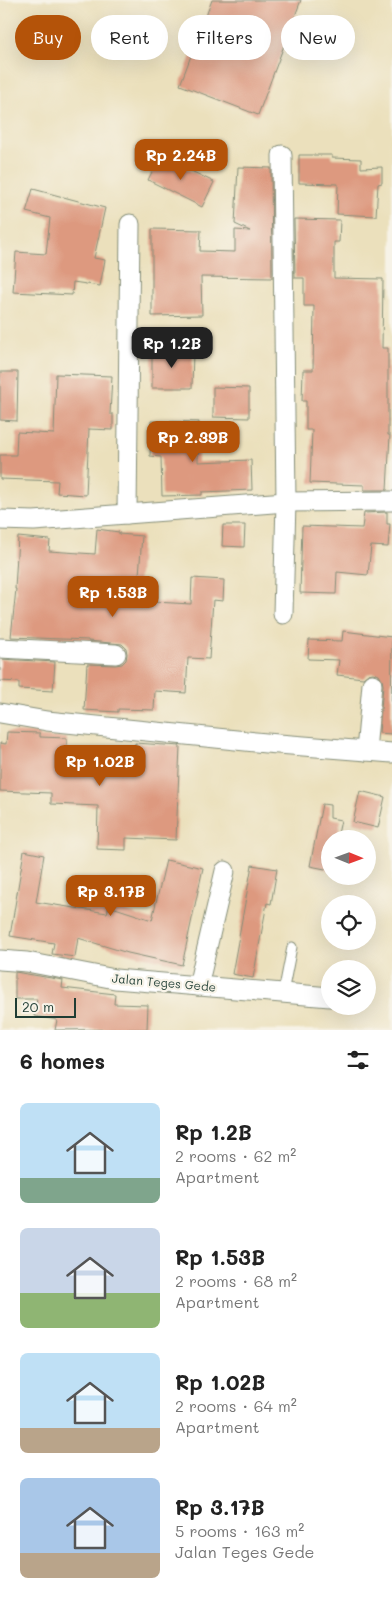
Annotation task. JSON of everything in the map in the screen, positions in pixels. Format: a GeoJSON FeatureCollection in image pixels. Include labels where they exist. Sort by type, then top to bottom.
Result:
{"type":"FeatureCollection","features":[{"type":"Feature","properties":{"kind":"street"},"geometry":{"type":"LineString","coordinates":[[282,155],[286,502],[283,614]]}},
{"type":"Feature","properties":{"kind":"street"},"geometry":{"type":"LineString","coordinates":[[127,514],[130,224]]}},
{"type":"Feature","properties":{"kind":"street"},"geometry":{"type":"LineString","coordinates":[[0,520],[34,521],[286,502],[392,502]]}},
{"type":"Feature","properties":{"kind":"street"},"geometry":{"type":"LineString","coordinates":[[0,648],[116,654]]}},
{"type":"Feature","properties":{"kind":"street"},"geometry":{"type":"LineString","coordinates":[[366,751],[372,684]]}},
{"type":"Feature","properties":{"kind":"street"},"geometry":{"type":"LineString","coordinates":[[0,713],[56,722],[266,743],[392,753]]}},
{"type":"Feature","properties":{"kind":"street"},"geometry":{"type":"LineString","coordinates":[[198,986],[225,871]]}},
{"type":"Feature","properties":{"kind":"street","name":"Jalan Teges Gede"},"geometry":{"type":"LineString","coordinates":[[0,960],[27,962],[114,978],[321,996]]}},
{"type":"Feature","properties":{"kind":"lane"},"geometry":{"type":"LineString","coordinates":[[283,994],[292,947]]}},
{"type":"Feature","properties":{"kind":"building"},"geometry":{"type":"Polygon","coordinates":[[[212,0],[301,0],[295,15],[281,15],[281,53],[258,115],[180,85],[189,60],[271,60],[271,15],[206,15],[212,0]]]}},
{"type":"Feature","properties":{"kind":"building"},"geometry":{"type":"Polygon","coordinates":[[[299,155],[332,155],[332,158],[361,159],[361,168],[382,167],[382,183],[378,184],[376,216],[337,214],[338,184],[299,183],[299,155]]]}},
{"type":"Feature","properties":{"kind":"building"},"geometry":{"type":"Polygon","coordinates":[[[160,156],[214,182],[202,207],[148,180],[160,156]]]}},
{"type":"Feature","properties":{"kind":"building"},"geometry":{"type":"Polygon","coordinates":[[[238,167],[271,168],[272,278],[201,277],[202,315],[152,316],[152,229],[201,230],[200,251],[235,252],[235,230],[250,231],[235,224],[238,167]]]}},
{"type":"Feature","properties":{"kind":"building"},"geometry":{"type":"Polygon","coordinates":[[[33,189],[105,208],[94,258],[105,260],[100,286],[73,282],[72,295],[13,292],[16,252],[46,254],[50,218],[26,212],[33,189]]]}},
{"type":"Feature","properties":{"kind":"building"},"geometry":{"type":"Polygon","coordinates":[[[294,219],[340,220],[339,242],[334,242],[334,278],[383,279],[382,348],[388,348],[388,435],[390,435],[387,490],[364,490],[364,485],[310,483],[312,430],[306,430],[306,401],[302,401],[303,370],[313,370],[314,306],[304,306],[304,278],[295,278],[294,219]]]}},
{"type":"Feature","properties":{"kind":"building"},"geometry":{"type":"Polygon","coordinates":[[[152,350],[193,351],[192,388],[152,388],[152,350]]]}},
{"type":"Feature","properties":{"kind":"building"},"geometry":{"type":"Polygon","coordinates":[[[0,372],[18,372],[17,421],[0,420],[0,372]]]}},
{"type":"Feature","properties":{"kind":"building"},"geometry":{"type":"Polygon","coordinates":[[[56,374],[112,376],[110,414],[113,414],[113,430],[89,429],[86,495],[57,493],[58,481],[0,479],[0,455],[16,455],[17,432],[54,434],[56,374]]]}},
{"type":"Feature","properties":{"kind":"building"},"geometry":{"type":"Polygon","coordinates":[[[213,387],[249,388],[249,418],[213,417],[213,387]]]}},
{"type":"Feature","properties":{"kind":"building"},"geometry":{"type":"Polygon","coordinates":[[[151,421],[199,422],[198,462],[251,460],[252,490],[202,492],[202,495],[162,496],[161,457],[150,456],[151,421]]]}},
{"type":"Feature","properties":{"kind":"building"},"geometry":{"type":"Polygon","coordinates":[[[387,512],[387,524],[390,524],[388,547],[371,546],[368,575],[337,572],[336,594],[300,593],[302,526],[362,528],[364,513],[387,512]]]}},
{"type":"Feature","properties":{"kind":"building"},"geometry":{"type":"Polygon","coordinates":[[[223,525],[245,525],[244,547],[222,546],[223,525]]]}},
{"type":"Feature","properties":{"kind":"building"},"geometry":{"type":"Polygon","coordinates":[[[97,529],[119,532],[119,534],[142,536],[137,601],[191,604],[192,578],[224,580],[223,601],[213,600],[209,659],[188,658],[186,693],[155,691],[154,710],[118,709],[118,712],[84,710],[87,664],[122,664],[126,660],[127,654],[126,648],[122,644],[88,640],[11,637],[16,589],[18,537],[50,540],[49,551],[95,554],[97,529]]]}},
{"type":"Feature","properties":{"kind":"building"},"geometry":{"type":"Polygon","coordinates":[[[343,631],[392,637],[391,734],[379,733],[383,685],[379,675],[373,673],[363,678],[337,675],[339,660],[308,659],[309,640],[342,641],[343,631]]]}},
{"type":"Feature","properties":{"kind":"building"},"geometry":{"type":"Polygon","coordinates":[[[0,659],[55,662],[53,691],[19,689],[19,682],[0,681],[0,659]]]}},
{"type":"Feature","properties":{"kind":"building"},"geometry":{"type":"Polygon","coordinates":[[[7,732],[40,733],[40,737],[67,738],[66,773],[100,774],[100,768],[134,769],[135,743],[180,746],[176,840],[126,838],[126,850],[97,849],[98,806],[51,804],[51,793],[0,791],[0,743],[6,744],[7,732]]]}},
{"type":"Feature","properties":{"kind":"building"},"geometry":{"type":"Polygon","coordinates":[[[360,791],[385,797],[378,828],[353,822],[360,791]]]}},
{"type":"Feature","properties":{"kind":"building"},"geometry":{"type":"Polygon","coordinates":[[[322,804],[330,805],[330,818],[341,820],[339,830],[321,830],[321,868],[310,866],[322,804]]]}},
{"type":"Feature","properties":{"kind":"building"},"geometry":{"type":"Polygon","coordinates":[[[24,851],[44,855],[36,902],[107,913],[109,906],[152,920],[166,860],[203,868],[182,965],[128,953],[78,938],[75,957],[52,954],[54,943],[10,936],[24,851]]]}},
{"type":"Feature","properties":{"kind":"building"},"geometry":{"type":"Polygon","coordinates":[[[252,865],[277,869],[271,904],[267,903],[253,978],[232,974],[252,865]]]}},
{"type":"Feature","properties":{"kind":"building"},"geometry":{"type":"Polygon","coordinates":[[[15,972],[63,980],[62,988],[115,994],[114,1004],[148,1005],[147,1029],[55,1030],[57,1020],[34,1016],[37,999],[15,999],[15,972]]]}}]}
